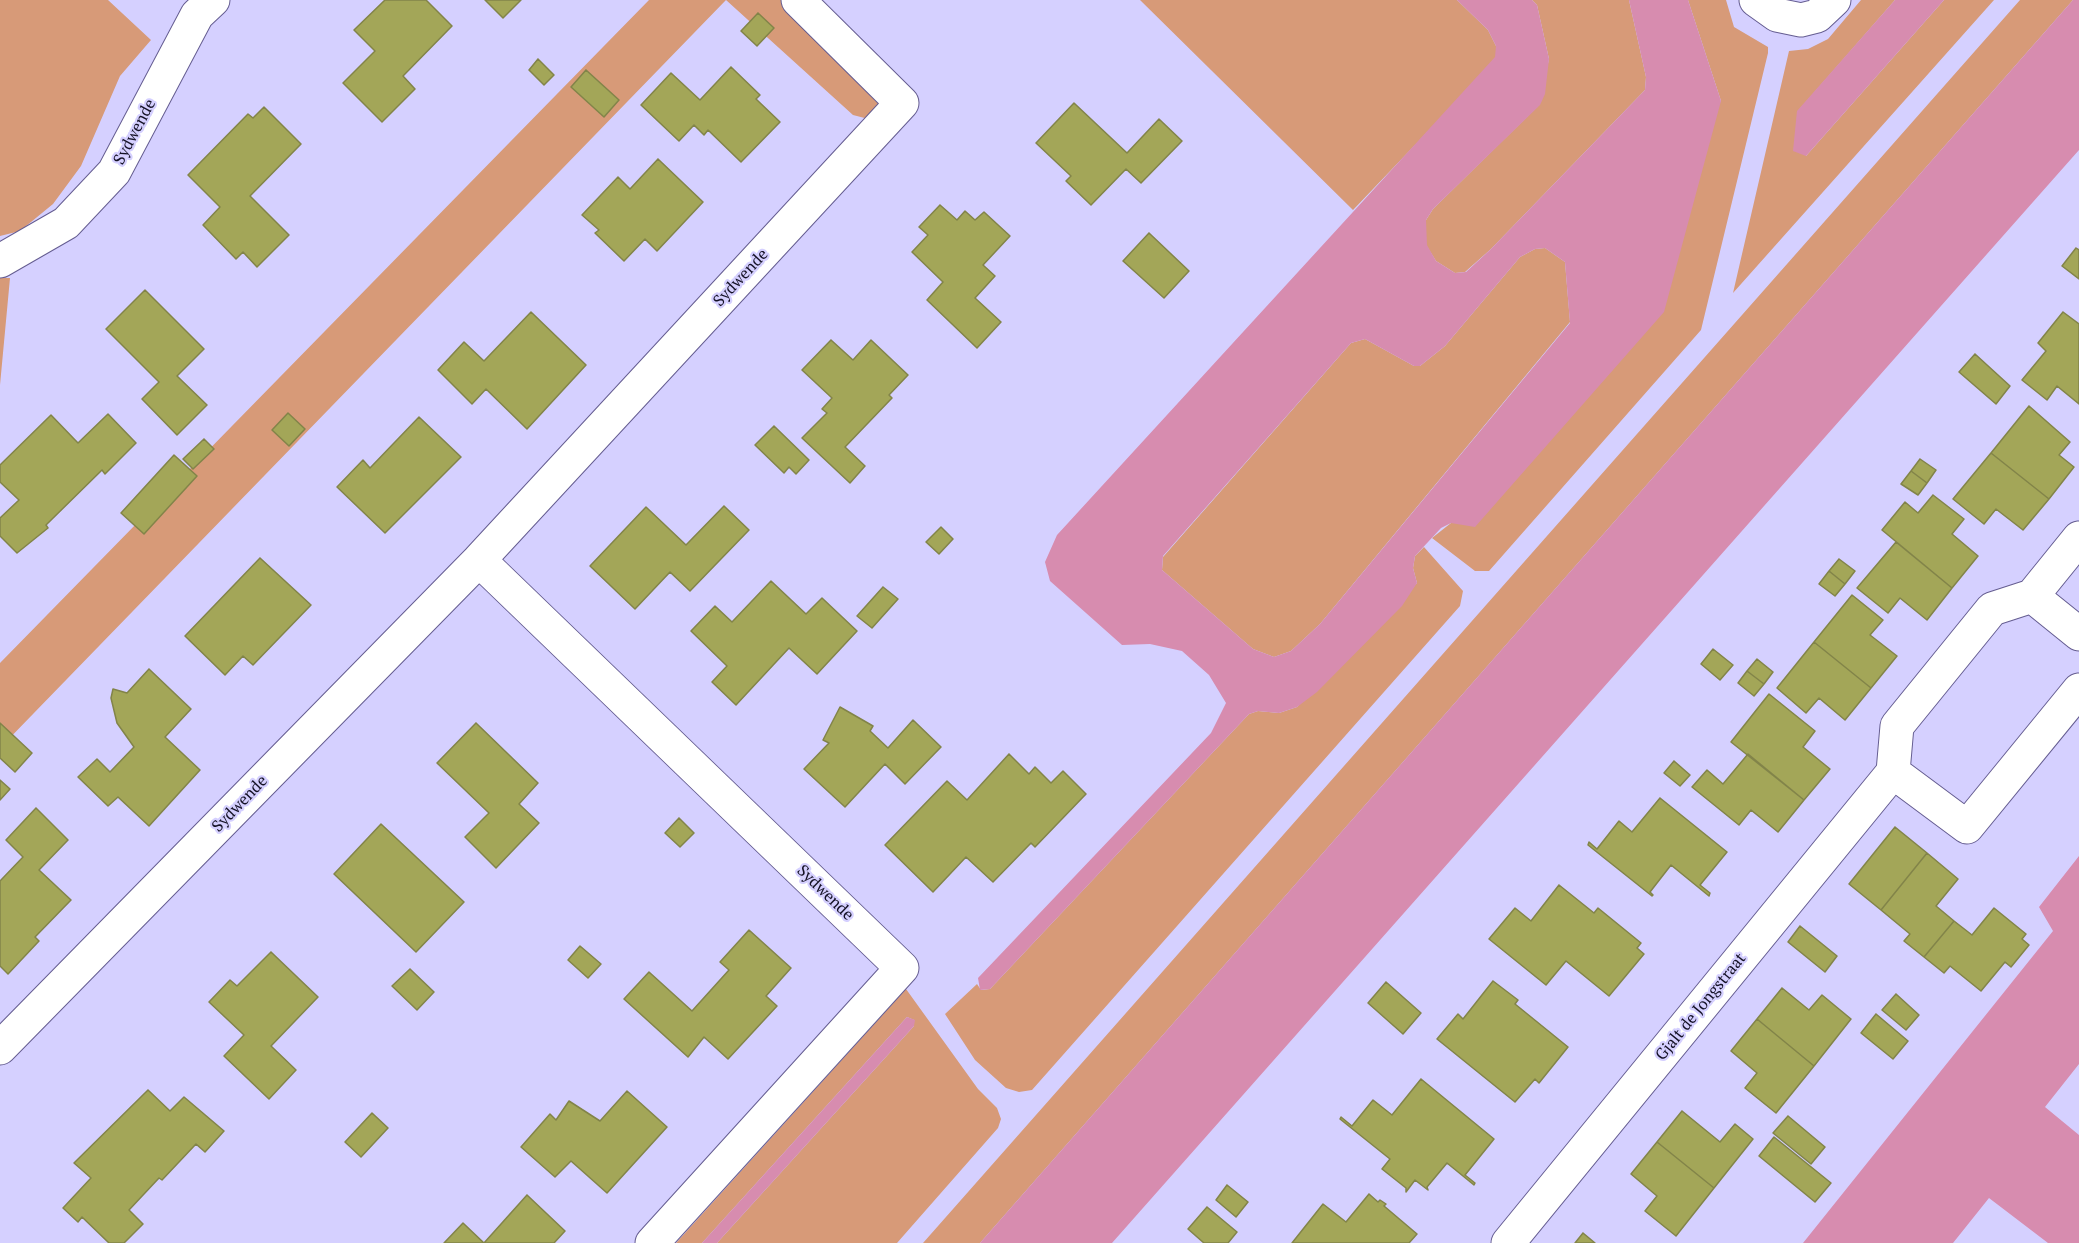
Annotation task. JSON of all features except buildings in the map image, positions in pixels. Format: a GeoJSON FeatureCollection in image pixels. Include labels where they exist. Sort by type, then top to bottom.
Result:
{"type":"FeatureCollection","features":[{"type":"Feature","properties":{"kind":"street","name":"Sydwende"},"geometry":{"type":"LineString","coordinates":[[0,261],[66,223],[114,172],[197,15],[213,0]]}},
{"type":"Feature","properties":{"kind":"street","name":"Sydwende"},"geometry":{"type":"LineString","coordinates":[[0,1048],[479,560],[902,103],[798,0]]}},
{"type":"Feature","properties":{"kind":"street"},"geometry":{"type":"LineString","coordinates":[[1756,0],[1777,15],[1801,20],[1816,16],[1834,0]]}},
{"type":"Feature","properties":{"kind":"street"},"geometry":{"type":"LineString","coordinates":[[2079,538],[2032,596],[1992,609],[1897,726],[1893,772],[1967,827],[2079,690]]}},
{"type":"Feature","properties":{"kind":"street","name":"Sydwende"},"geometry":{"type":"LineString","coordinates":[[479,560],[902,968],[652,1243]]}},
{"type":"Feature","properties":{"kind":"street"},"geometry":{"type":"LineString","coordinates":[[2032,596],[2079,634]]}},
{"type":"Feature","properties":{"kind":"street","name":"Gjalt de Jongstraat"},"geometry":{"type":"LineString","coordinates":[[1508,1243],[1893,772]]}},
{"type":"Feature","properties":{"kind":"shaded area"},"geometry":{"type":"Polygon","coordinates":[[[0,0],[108,0],[151,40],[120,76],[81,166],[53,204],[20,231],[0,236],[0,0]]]}},
{"type":"Feature","properties":{"kind":"shaded area"},"geometry":{"type":"Polygon","coordinates":[[[649,0],[726,0],[0,748],[0,663],[649,0]]]}},
{"type":"Feature","properties":{"kind":"shaded area"},"geometry":{"type":"Polygon","coordinates":[[[726,0],[810,0],[906,99],[884,123],[853,115],[726,0]]]}},
{"type":"Feature","properties":{"kind":"shaded area"},"geometry":{"type":"Polygon","coordinates":[[[1140,0],[1457,0],[1488,30],[1496,46],[1496,57],[1478,79],[1353,210],[1140,0]]]}},
{"type":"Feature","properties":{"kind":"shaded area"},"geometry":{"type":"Polygon","coordinates":[[[1457,0],[1532,0],[1537,5],[1549,59],[1545,94],[1540,105],[1433,209],[1426,220],[1427,245],[1436,261],[1455,273],[1466,272],[1491,249],[1645,90],[1646,77],[1629,0],[1688,0],[1721,101],[1664,312],[1475,527],[1451,523],[1441,528],[1415,556],[1413,568],[1417,583],[1402,606],[1317,692],[1297,707],[1279,713],[1258,711],[1249,714],[990,989],[980,990],[978,978],[1211,733],[1226,703],[1209,675],[1182,651],[1150,644],[1122,645],[1050,581],[1045,562],[1057,535],[1495,57],[1496,46],[1488,30],[1457,0]],[[1545,248],[1535,249],[1520,257],[1445,346],[1420,366],[1414,366],[1365,339],[1351,343],[1163,556],[1162,570],[1253,649],[1274,657],[1291,651],[1320,624],[1570,323],[1565,262],[1545,248]]]}},
{"type":"Feature","properties":{"kind":"shaded area"},"geometry":{"type":"Polygon","coordinates":[[[1532,0],[1629,0],[1646,77],[1645,90],[1491,249],[1465,272],[1455,273],[1436,261],[1426,245],[1426,220],[1433,209],[1539,105],[1549,59],[1537,5],[1532,0]]]}},
{"type":"Feature","properties":{"kind":"shaded area"},"geometry":{"type":"Polygon","coordinates":[[[1688,0],[1726,0],[1734,27],[1768,47],[1701,330],[1489,571],[1475,571],[1432,538],[1451,523],[1721,101],[1688,0]]]}},
{"type":"Feature","properties":{"kind":"shaded area"},"geometry":{"type":"Polygon","coordinates":[[[1861,0],[1895,0],[1798,111],[1806,156],[1944,0],[1994,0],[1733,293],[1789,51],[1808,49],[1828,39],[1861,0]]]}},
{"type":"Feature","properties":{"kind":"shaded area"},"geometry":{"type":"Polygon","coordinates":[[[1895,0],[1944,0],[1806,156],[1793,151],[1797,111],[1895,0]]]}},
{"type":"Feature","properties":{"kind":"shaded area"},"geometry":{"type":"Polygon","coordinates":[[[2020,0],[2073,0],[980,1243],[923,1243],[2020,0]]]}},
{"type":"Feature","properties":{"kind":"shaded area"},"geometry":{"type":"Polygon","coordinates":[[[2073,0],[2079,0],[2079,150],[1112,1243],[980,1243],[2073,0]]]}},
{"type":"Feature","properties":{"kind":"shaded area"},"geometry":{"type":"Polygon","coordinates":[[[1545,248],[1565,262],[1570,322],[1320,624],[1291,651],[1274,657],[1253,649],[1162,570],[1163,557],[1351,343],[1365,339],[1414,366],[1420,366],[1445,346],[1520,257],[1535,249],[1545,248]]]}},
{"type":"Feature","properties":{"kind":"shaded area"},"geometry":{"type":"Polygon","coordinates":[[[0,278],[10,278],[0,385],[0,278]]]}},
{"type":"Feature","properties":{"kind":"shaded area"},"geometry":{"type":"Polygon","coordinates":[[[1424,547],[1463,591],[1460,606],[1032,1090],[1019,1092],[1006,1088],[975,1060],[945,1014],[977,984],[981,990],[990,989],[1249,714],[1258,711],[1279,713],[1297,707],[1417,583],[1413,568],[1415,556],[1424,547]]]}},
{"type":"Feature","properties":{"kind":"shaded area"},"geometry":{"type":"Polygon","coordinates":[[[2079,856],[2079,1064],[2045,1107],[2079,1135],[2079,1243],[2048,1243],[1989,1198],[1953,1243],[1803,1243],[2053,931],[2039,907],[2079,856]]]}},
{"type":"Feature","properties":{"kind":"shaded area"},"geometry":{"type":"Polygon","coordinates":[[[906,989],[978,1089],[997,1108],[1001,1119],[998,1128],[897,1243],[717,1243],[914,1026],[914,1020],[907,1017],[702,1243],[676,1243],[906,989]]]}},
{"type":"Feature","properties":{"kind":"shaded area"},"geometry":{"type":"Polygon","coordinates":[[[907,1017],[915,1020],[914,1026],[717,1243],[702,1243],[907,1017]]]}}]}
